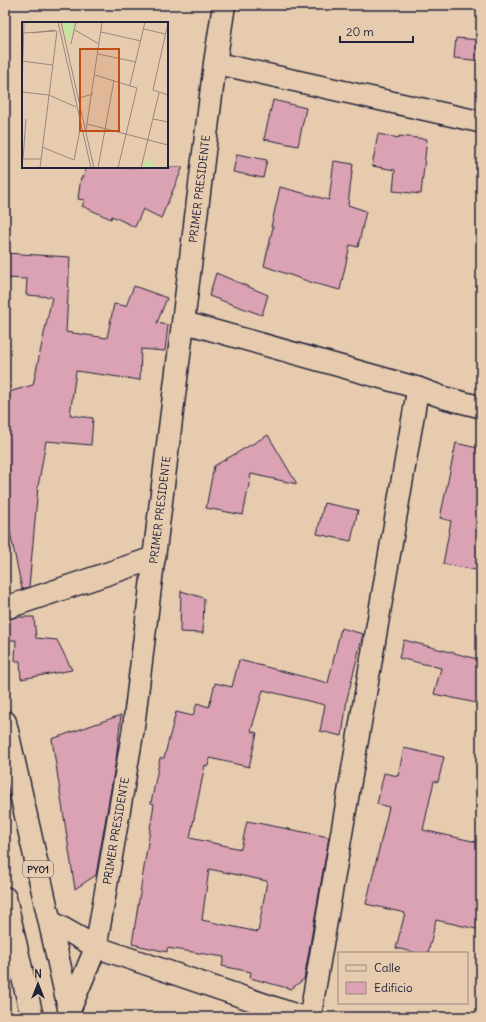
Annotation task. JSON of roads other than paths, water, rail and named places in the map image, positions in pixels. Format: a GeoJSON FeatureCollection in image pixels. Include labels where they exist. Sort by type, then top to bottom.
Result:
{"type":"FeatureCollection","features":[{"type":"Feature","properties":{"kind":"main road","name":"PRIMER PRESIDENTE"},"geometry":{"type":"LineString","coordinates":[[154,558],[215,63],[224,5]]}},
{"type":"Feature","properties":{"kind":"main road"},"geometry":{"type":"LineString","coordinates":[[5,608],[154,558]]}},
{"type":"Feature","properties":{"kind":"main road","name":"PY01"},"geometry":{"type":"LineString","coordinates":[[5,722],[70,1013]]}},
{"type":"Feature","properties":{"kind":"main road"},"geometry":{"type":"LineString","coordinates":[[5,898],[9,944],[32,1017]]}},
{"type":"Feature","properties":{"kind":"street"},"geometry":{"type":"LineString","coordinates":[[215,63],[481,122]]}},
{"type":"Feature","properties":{"kind":"street"},"geometry":{"type":"LineString","coordinates":[[183,322],[418,388],[445,398],[481,407]]}},
{"type":"Feature","properties":{"kind":"street"},"geometry":{"type":"LineString","coordinates":[[310,1017],[418,388]]}},
{"type":"Feature","properties":{"kind":"street","name":"PRIMER PRESIDENTE"},"geometry":{"type":"LineString","coordinates":[[70,1013],[96,947],[133,731],[154,558]]}},
{"type":"Feature","properties":{"kind":"street"},"geometry":{"type":"LineString","coordinates":[[50,921],[96,947],[302,1017]]}}]}
